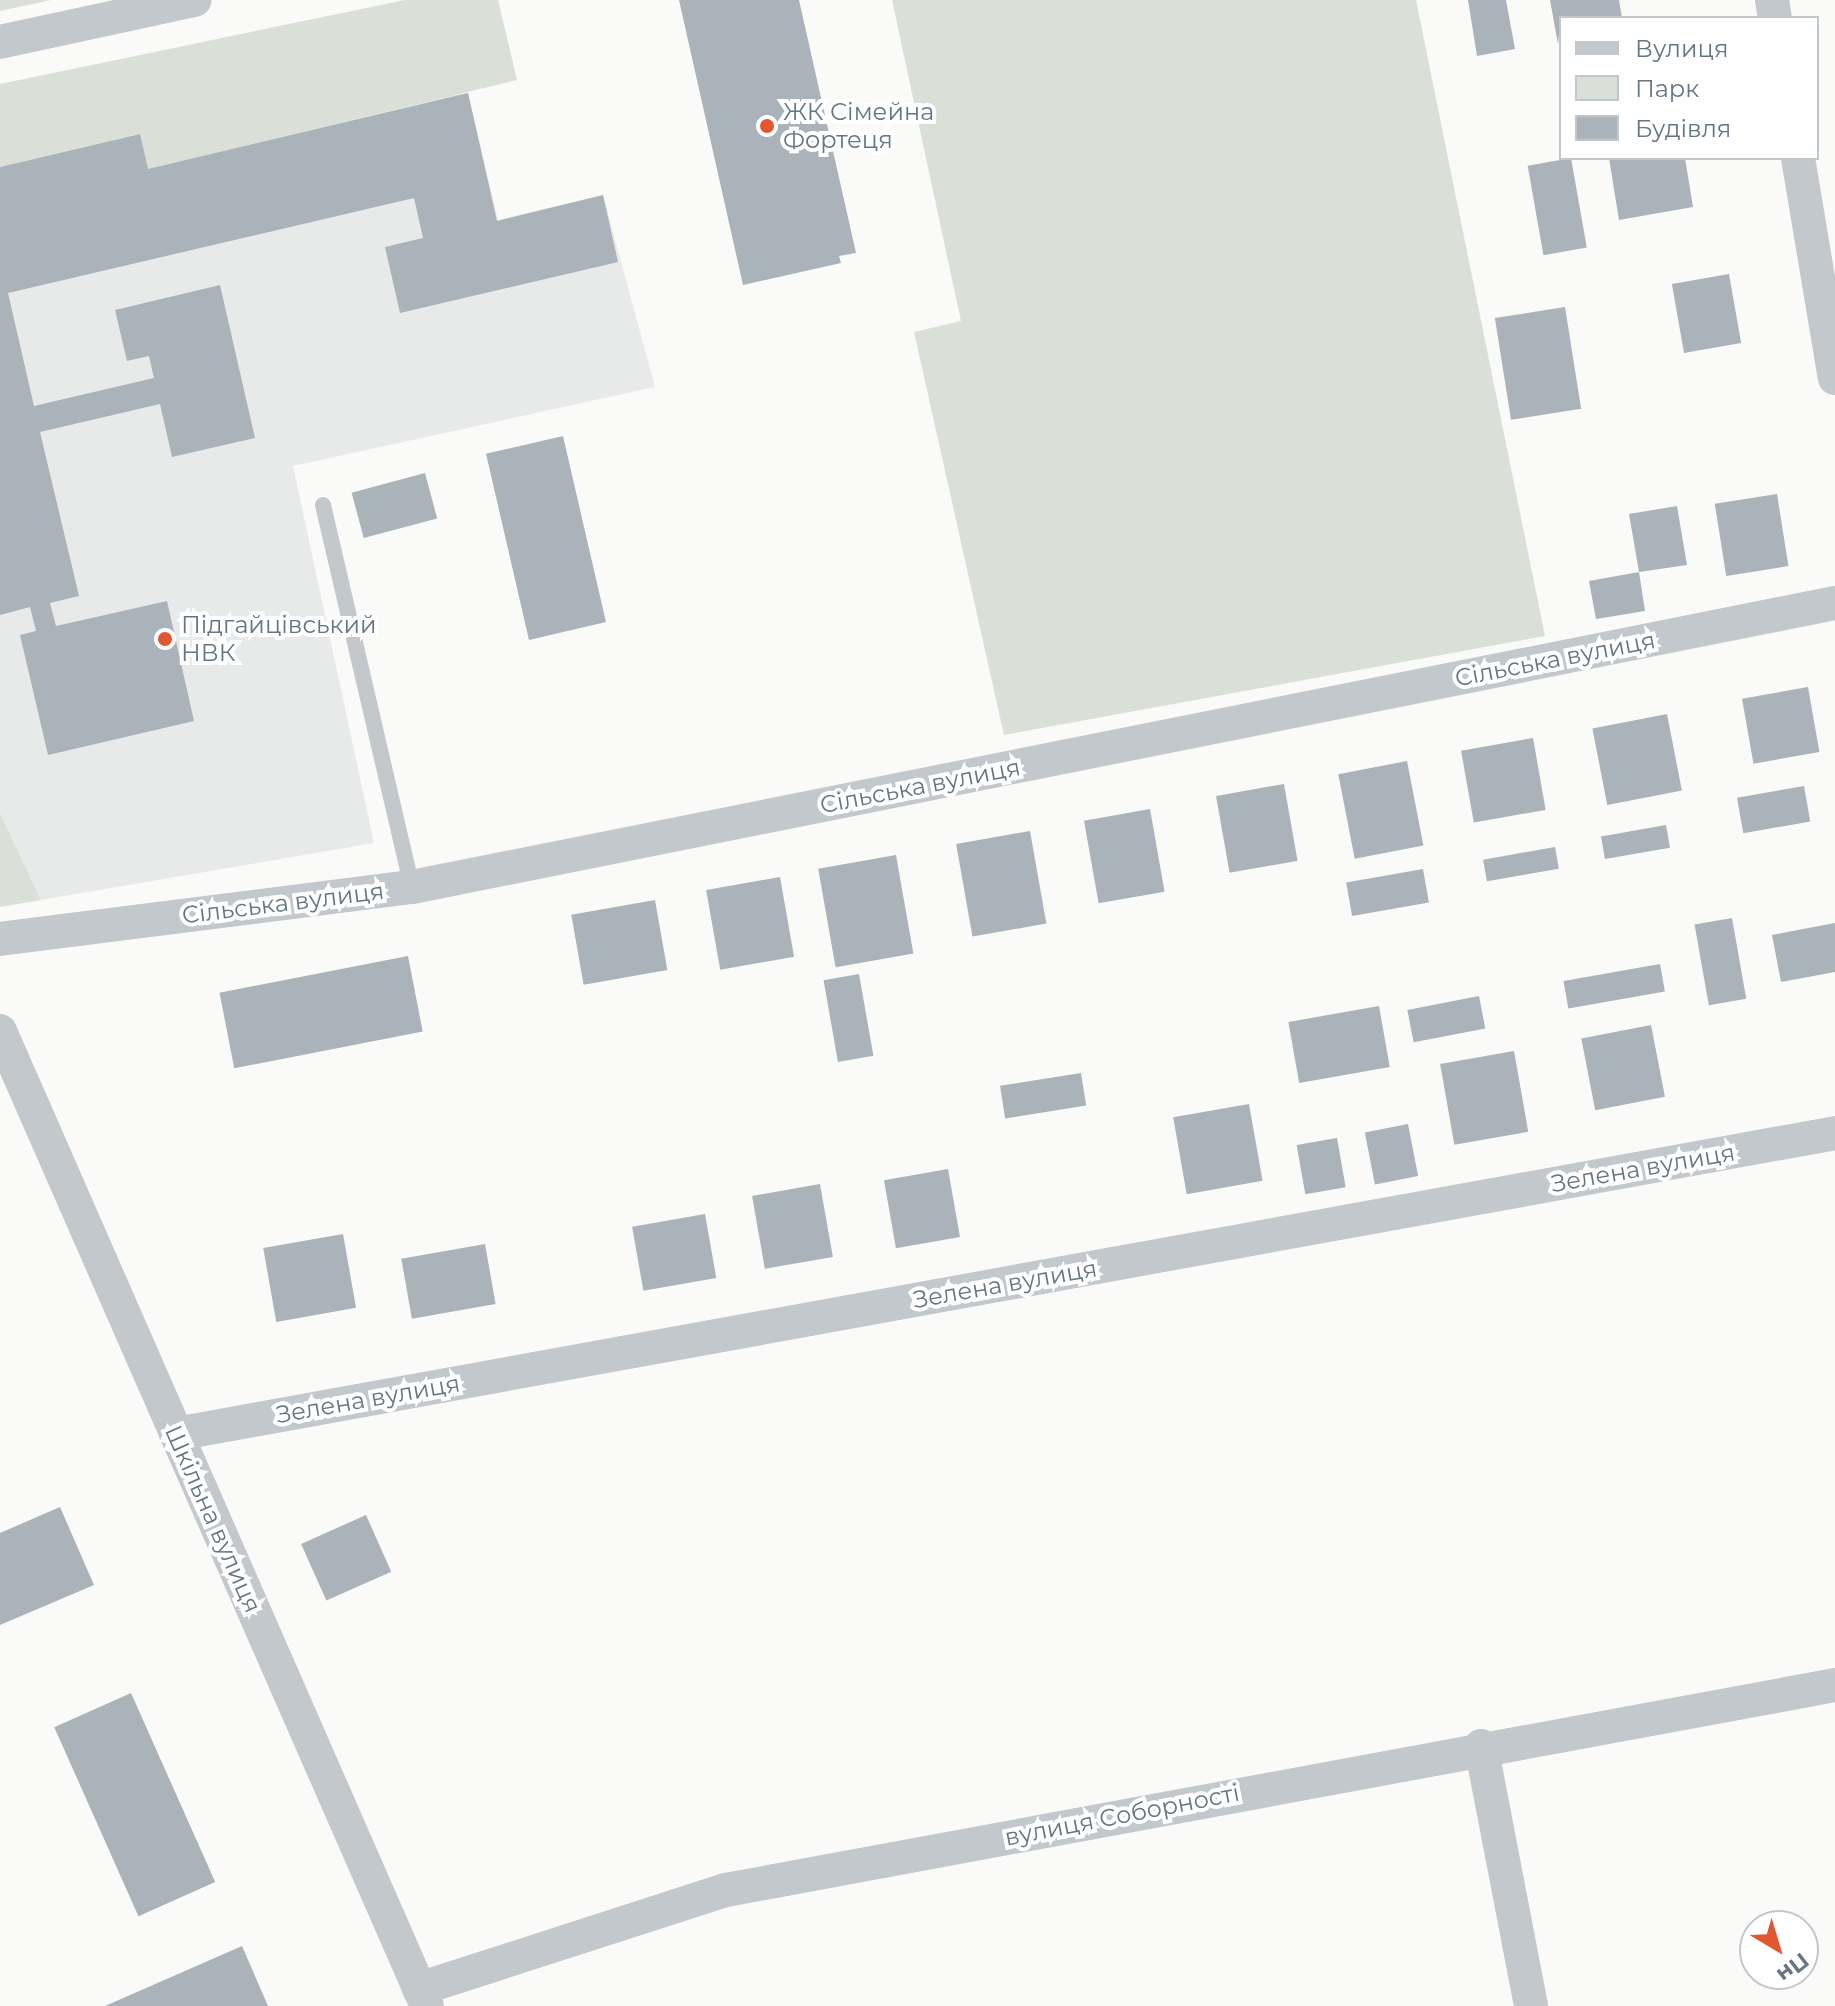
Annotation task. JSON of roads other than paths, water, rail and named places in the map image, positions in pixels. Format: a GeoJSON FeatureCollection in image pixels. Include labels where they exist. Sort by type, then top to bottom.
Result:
{"type":"FeatureCollection","features":[{"type":"Feature","properties":{"kind":"street"},"geometry":{"type":"LineString","coordinates":[[0,42],[195,0]]}},
{"type":"Feature","properties":{"kind":"street"},"geometry":{"type":"LineString","coordinates":[[1798,160],[1835,378]]}},
{"type":"Feature","properties":{"kind":"street","name":"Сільська вулиця"},"geometry":{"type":"LineString","coordinates":[[0,939],[412,887],[1835,603]]}},
{"type":"Feature","properties":{"kind":"street","name":"Шкільна вулиця"},"geometry":{"type":"LineString","coordinates":[[0,1031],[423,1997]]}},
{"type":"Feature","properties":{"kind":"street","name":"Зелена вулиця"},"geometry":{"type":"LineString","coordinates":[[176,1434],[1835,1133]]}},
{"type":"Feature","properties":{"kind":"street","name":"вулиця Соборності"},"geometry":{"type":"LineString","coordinates":[[423,1997],[726,1890],[1481,1746],[1835,1685]]}},
{"type":"Feature","properties":{"kind":"street"},"geometry":{"type":"LineString","coordinates":[[1481,1746],[1531,2006]]}},
{"type":"Feature","properties":{"kind":"lane"},"geometry":{"type":"LineString","coordinates":[[323,505],[412,887]]}},
{"type":"Feature","properties":{"kind":"place","name":"ЖК Сімейна Фортеця"},"geometry":{"type":"Point","coordinates":[767,126]}},
{"type":"Feature","properties":{"kind":"place","name":"Підгайцівський НВК"},"geometry":{"type":"Point","coordinates":[165,639]}}]}
